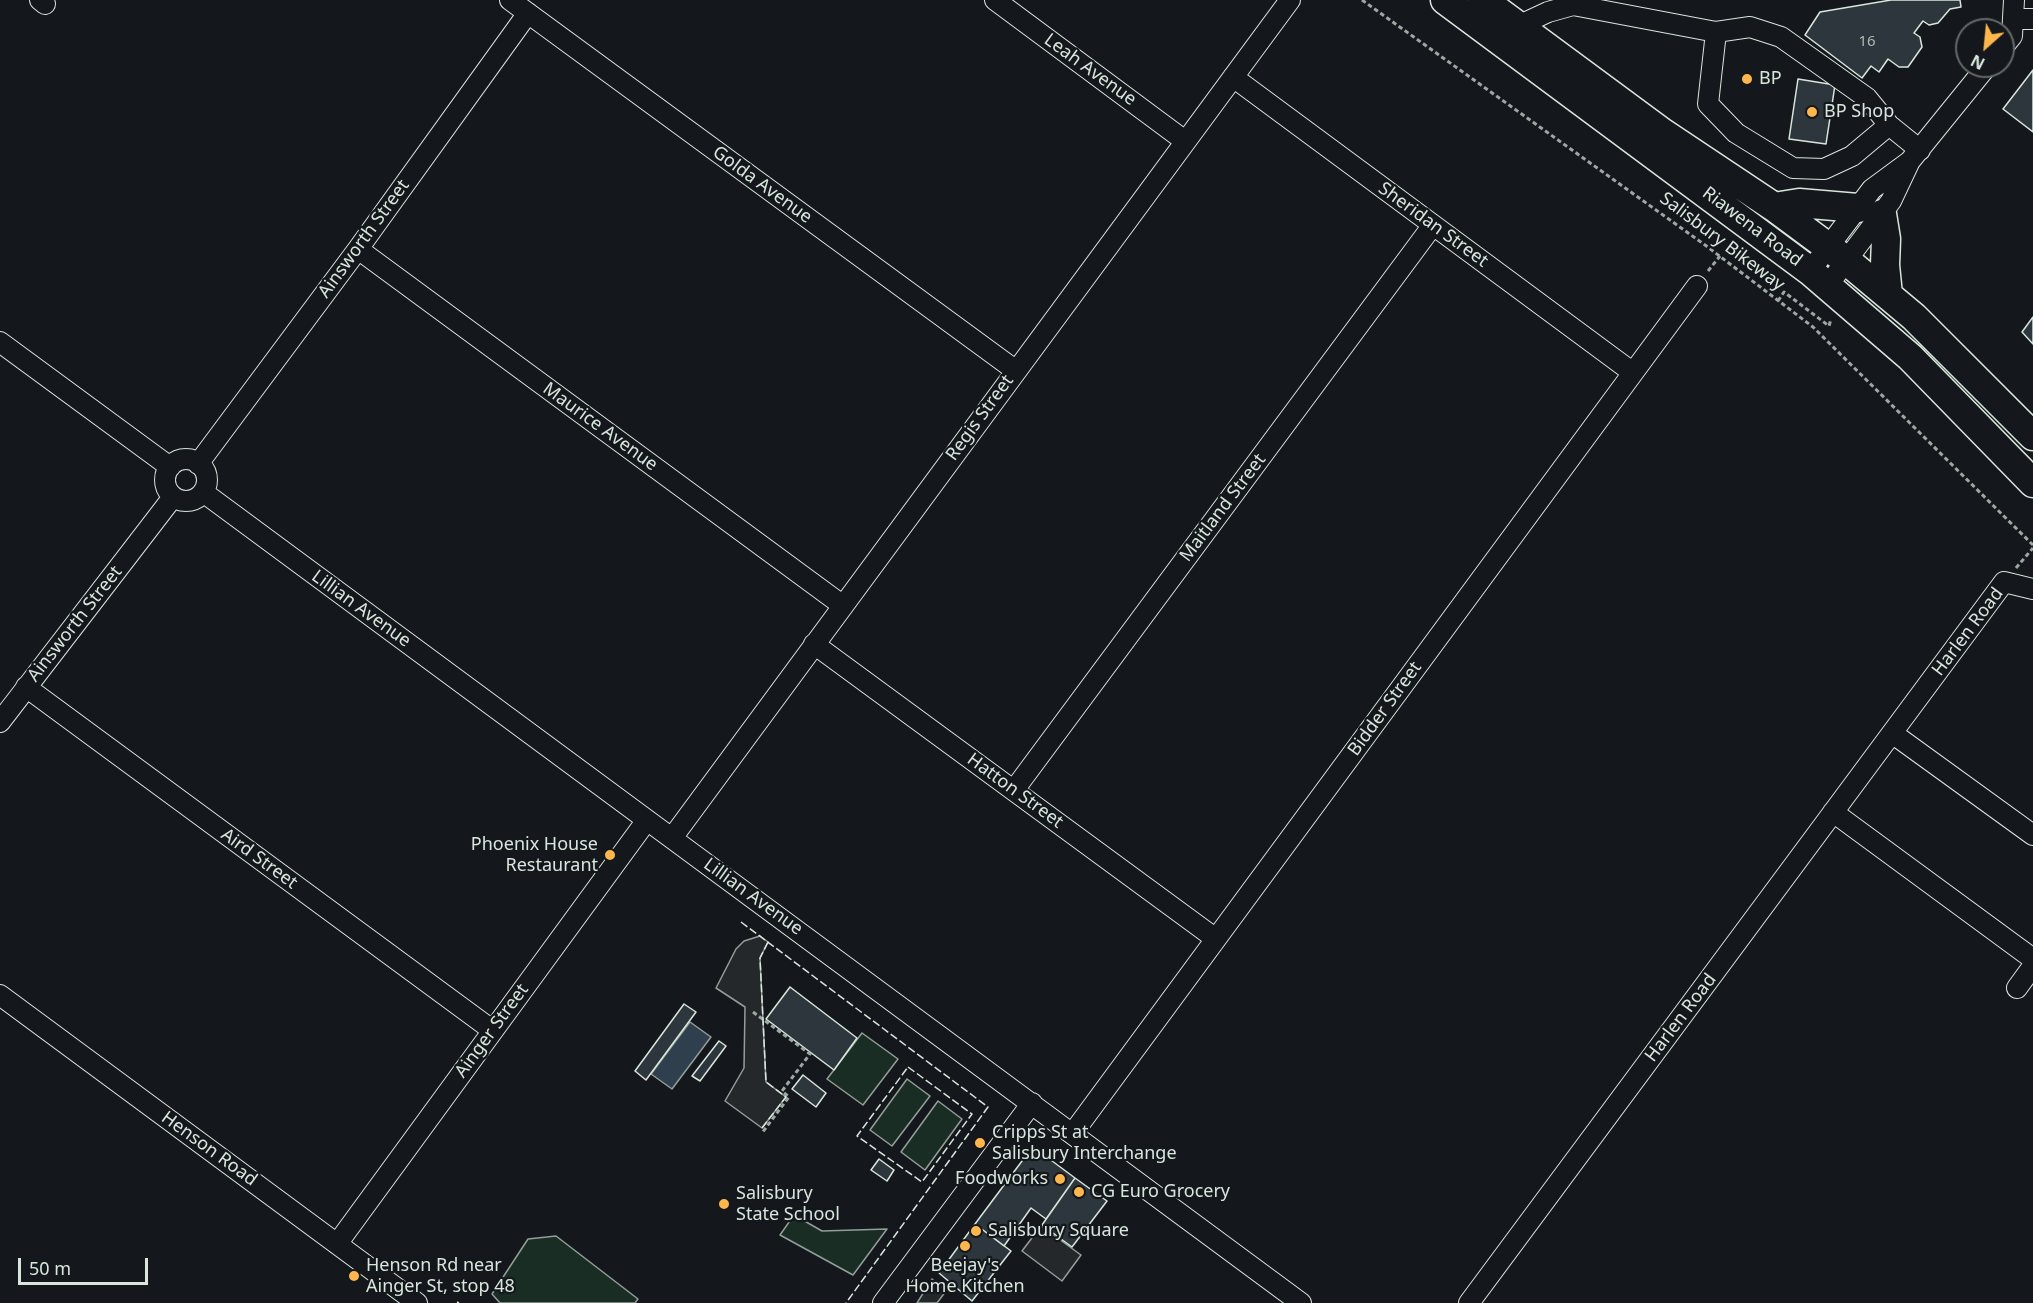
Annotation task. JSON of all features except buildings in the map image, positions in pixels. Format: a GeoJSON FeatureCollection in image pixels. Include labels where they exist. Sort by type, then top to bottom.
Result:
{"type":"FeatureCollection","features":[{"type":"Feature","properties":{"kind":"highway","name":"Riawena Road"},"geometry":{"type":"LineString","coordinates":[[1445,0],[1819,278],[1917,364],[2033,483]]}},
{"type":"Feature","properties":{"kind":"highway","name":"Riawena Road"},"geometry":{"type":"LineString","coordinates":[[1483,0],[1663,133],[1774,207],[1838,254],[1888,295],[1963,363],[2033,436]]}},
{"type":"Feature","properties":{"kind":"highway"},"geometry":{"type":"LineString","coordinates":[[1774,207],[1799,203],[1870,211],[1886,239],[1885,265],[1888,295]]}},
{"type":"Feature","properties":{"kind":"street","name":"Golda Avenue"},"geometry":{"type":"LineString","coordinates":[[510,0],[1015,370]]}},
{"type":"Feature","properties":{"kind":"street","name":"Leah Avenue"},"geometry":{"type":"LineString","coordinates":[[994,0],[1185,141]]}},
{"type":"Feature","properties":{"kind":"street","name":"Regis Street"},"geometry":{"type":"LineString","coordinates":[[672,838],[1290,0]]}},
{"type":"Feature","properties":{"kind":"street"},"geometry":{"type":"LineString","coordinates":[[1518,26],[1548,12],[1573,5],[1716,32],[1750,27],[1780,37],[1867,98],[1915,155]]}},
{"type":"Feature","properties":{"kind":"street"},"geometry":{"type":"LineString","coordinates":[[2013,10],[2033,18]]}},
{"type":"Feature","properties":{"kind":"street","name":"Ainsworth Street"},"geometry":{"type":"LineString","coordinates":[[198,464],[358,249],[528,13]]}},
{"type":"Feature","properties":{"kind":"street"},"geometry":{"type":"LineString","coordinates":[[1716,32],[1708,104],[1736,133],[1793,168],[1824,169],[1852,156],[1889,124]]}},
{"type":"Feature","properties":{"kind":"street","name":"Sheridan Street"},"geometry":{"type":"LineString","coordinates":[[1233,77],[1632,372]]}},
{"type":"Feature","properties":{"kind":"street"},"geometry":{"type":"LineString","coordinates":[[1819,278],[1870,211],[1872,189],[1915,155],[1977,78]]}},
{"type":"Feature","properties":{"kind":"street","name":"Maitland Street"},"geometry":{"type":"LineString","coordinates":[[1014,790],[1433,225]]}},
{"type":"Feature","properties":{"kind":"street","name":"Maurice Avenue"},"geometry":{"type":"LineString","coordinates":[[358,249],[843,605]]}},
{"type":"Feature","properties":{"kind":"street","name":"Bidder Street"},"geometry":{"type":"LineString","coordinates":[[1074,1133],[1697,286]]}},
{"type":"Feature","properties":{"kind":"street"},"geometry":{"type":"LineString","coordinates":[[0,342],[170,467]]}},
{"type":"Feature","properties":{"kind":"street"},"geometry":{"type":"LineString","coordinates":[[186,459],[198,464],[207,480],[199,497],[186,501],[173,497],[165,479],[170,467],[186,459]]}},
{"type":"Feature","properties":{"kind":"street","name":"Lillian Avenue"},"geometry":{"type":"LineString","coordinates":[[203,492],[1074,1133],[1301,1303]]}},
{"type":"Feature","properties":{"kind":"street","name":"Ainsworth Street"},"geometry":{"type":"LineString","coordinates":[[0,722],[173,497]]}},
{"type":"Feature","properties":{"kind":"street","name":"Harlen Road"},"geometry":{"type":"LineString","coordinates":[[1469,1303],[2004,582],[2033,588]]}},
{"type":"Feature","properties":{"kind":"street","name":"Hatton Street"},"geometry":{"type":"LineString","coordinates":[[814,644],[1216,939]]}},
{"type":"Feature","properties":{"kind":"street","name":"Aird Street"},"geometry":{"type":"LineString","coordinates":[[26,687],[492,1030]]}},
{"type":"Feature","properties":{"kind":"street"},"geometry":{"type":"LineString","coordinates":[[1892,734],[2033,836]]}},
{"type":"Feature","properties":{"kind":"street"},"geometry":{"type":"LineString","coordinates":[[1833,812],[2033,960]]}},
{"type":"Feature","properties":{"kind":"street","name":"Ainger Street"},"geometry":{"type":"LineString","coordinates":[[338,1244],[647,820]]}},
{"type":"Feature","properties":{"kind":"street"},"geometry":{"type":"LineString","coordinates":[[2017,988],[2033,966]]}},
{"type":"Feature","properties":{"kind":"street","name":"Henson Road"},"geometry":{"type":"LineString","coordinates":[[0,995],[417,1303]]}},
{"type":"Feature","properties":{"kind":"street"},"geometry":{"type":"LineString","coordinates":[[883,1303],[1032,1103]]}},
{"type":"Feature","properties":{"kind":"path","name":"Salisbury Bikeway"},"geometry":{"type":"LineString","coordinates":[[1362,0],[1705,245],[1813,327],[2033,545]]}},
{"type":"Feature","properties":{"kind":"path"},"geometry":{"type":"LineString","coordinates":[[1778,301],[1784,292],[1829,326],[1832,320],[1829,314]]}},
{"type":"Feature","properties":{"kind":"path"},"geometry":{"type":"LineString","coordinates":[[753,1012],[810,1054],[782,1091],[789,1097],[762,1133]]}},
{"type":"Feature","properties":{"kind":"green space"},"geometry":{"type":"Polygon","coordinates":[[[862,1033],[898,1059],[863,1105],[827,1079],[862,1033]]]}},
{"type":"Feature","properties":{"kind":"green space"},"geometry":{"type":"Polygon","coordinates":[[[907,1079],[930,1096],[892,1146],[870,1130],[907,1079]]]}},
{"type":"Feature","properties":{"kind":"green space"},"geometry":{"type":"Polygon","coordinates":[[[938,1101],[962,1119],[925,1170],[901,1152],[938,1101]]]}},
{"type":"Feature","properties":{"kind":"green space"},"geometry":{"type":"Polygon","coordinates":[[[794,1215],[822,1231],[887,1229],[853,1275],[780,1235],[794,1215]]]}},
{"type":"Feature","properties":{"kind":"green space"},"geometry":{"type":"Polygon","coordinates":[[[556,1236],[638,1299],[635,1303],[500,1303],[492,1294],[528,1239],[556,1236]]]}},
{"type":"Feature","properties":{"kind":"shaded area"},"geometry":{"type":"Polygon","coordinates":[[[760,936],[768,942],[760,958],[766,1082],[786,1097],[762,1128],[725,1101],[744,1068],[745,1007],[716,988],[736,949],[744,941],[760,936]]]}},
{"type":"Feature","properties":{"kind":"shaded area"},"geometry":{"type":"Polygon","coordinates":[[[1041,1226],[1081,1255],[1062,1281],[1022,1251],[1041,1226]]]}},
{"type":"Feature","properties":{"kind":"shaded area"},"geometry":{"type":"Polygon","coordinates":[[[932,1279],[946,1291],[937,1303],[917,1303],[932,1279]]]}},
{"type":"Feature","properties":{"kind":"water"},"geometry":{"type":"Polygon","coordinates":[[[690,1022],[711,1037],[672,1089],[651,1074],[690,1022]]]}},
{"type":"Feature","properties":{"kind":"fence"},"geometry":{"type":"LineString","coordinates":[[741,922],[988,1107],[846,1303]]}},
{"type":"Feature","properties":{"kind":"fence"},"geometry":{"type":"LineString","coordinates":[[762,1128],[786,1097],[766,1082],[760,958],[768,942]]}},
{"type":"Feature","properties":{"kind":"fence"},"geometry":{"type":"LineString","coordinates":[[908,1067],[972,1114],[922,1182],[857,1136],[908,1067]]}},
{"type":"Feature","properties":{"kind":"place","name":"BP"},"geometry":{"type":"Point","coordinates":[1747,79]}},
{"type":"Feature","properties":{"kind":"place","name":"BP Shop"},"geometry":{"type":"Point","coordinates":[1812,112]}},
{"type":"Feature","properties":{"kind":"place","name":"Phoenix House Restaurant"},"geometry":{"type":"Point","coordinates":[610,855]}},
{"type":"Feature","properties":{"kind":"place","name":"Cripps St at Salisbury Interchange"},"geometry":{"type":"Point","coordinates":[980,1143]}},
{"type":"Feature","properties":{"kind":"place","name":"Foodworks"},"geometry":{"type":"Point","coordinates":[1060,1179]}},
{"type":"Feature","properties":{"kind":"place","name":"CG Euro Grocery"},"geometry":{"type":"Point","coordinates":[1079,1192]}},
{"type":"Feature","properties":{"kind":"place","name":"Salisbury State School"},"geometry":{"type":"Point","coordinates":[724,1204]}},
{"type":"Feature","properties":{"kind":"place","name":"Salisbury Square"},"geometry":{"type":"Point","coordinates":[976,1231]}},
{"type":"Feature","properties":{"kind":"place","name":"Beejay's Home Kitchen"},"geometry":{"type":"Point","coordinates":[965,1246]}},
{"type":"Feature","properties":{"kind":"place","name":"Henson Rd near Ainger St, stop 48"},"geometry":{"type":"Point","coordinates":[354,1276]}}]}
